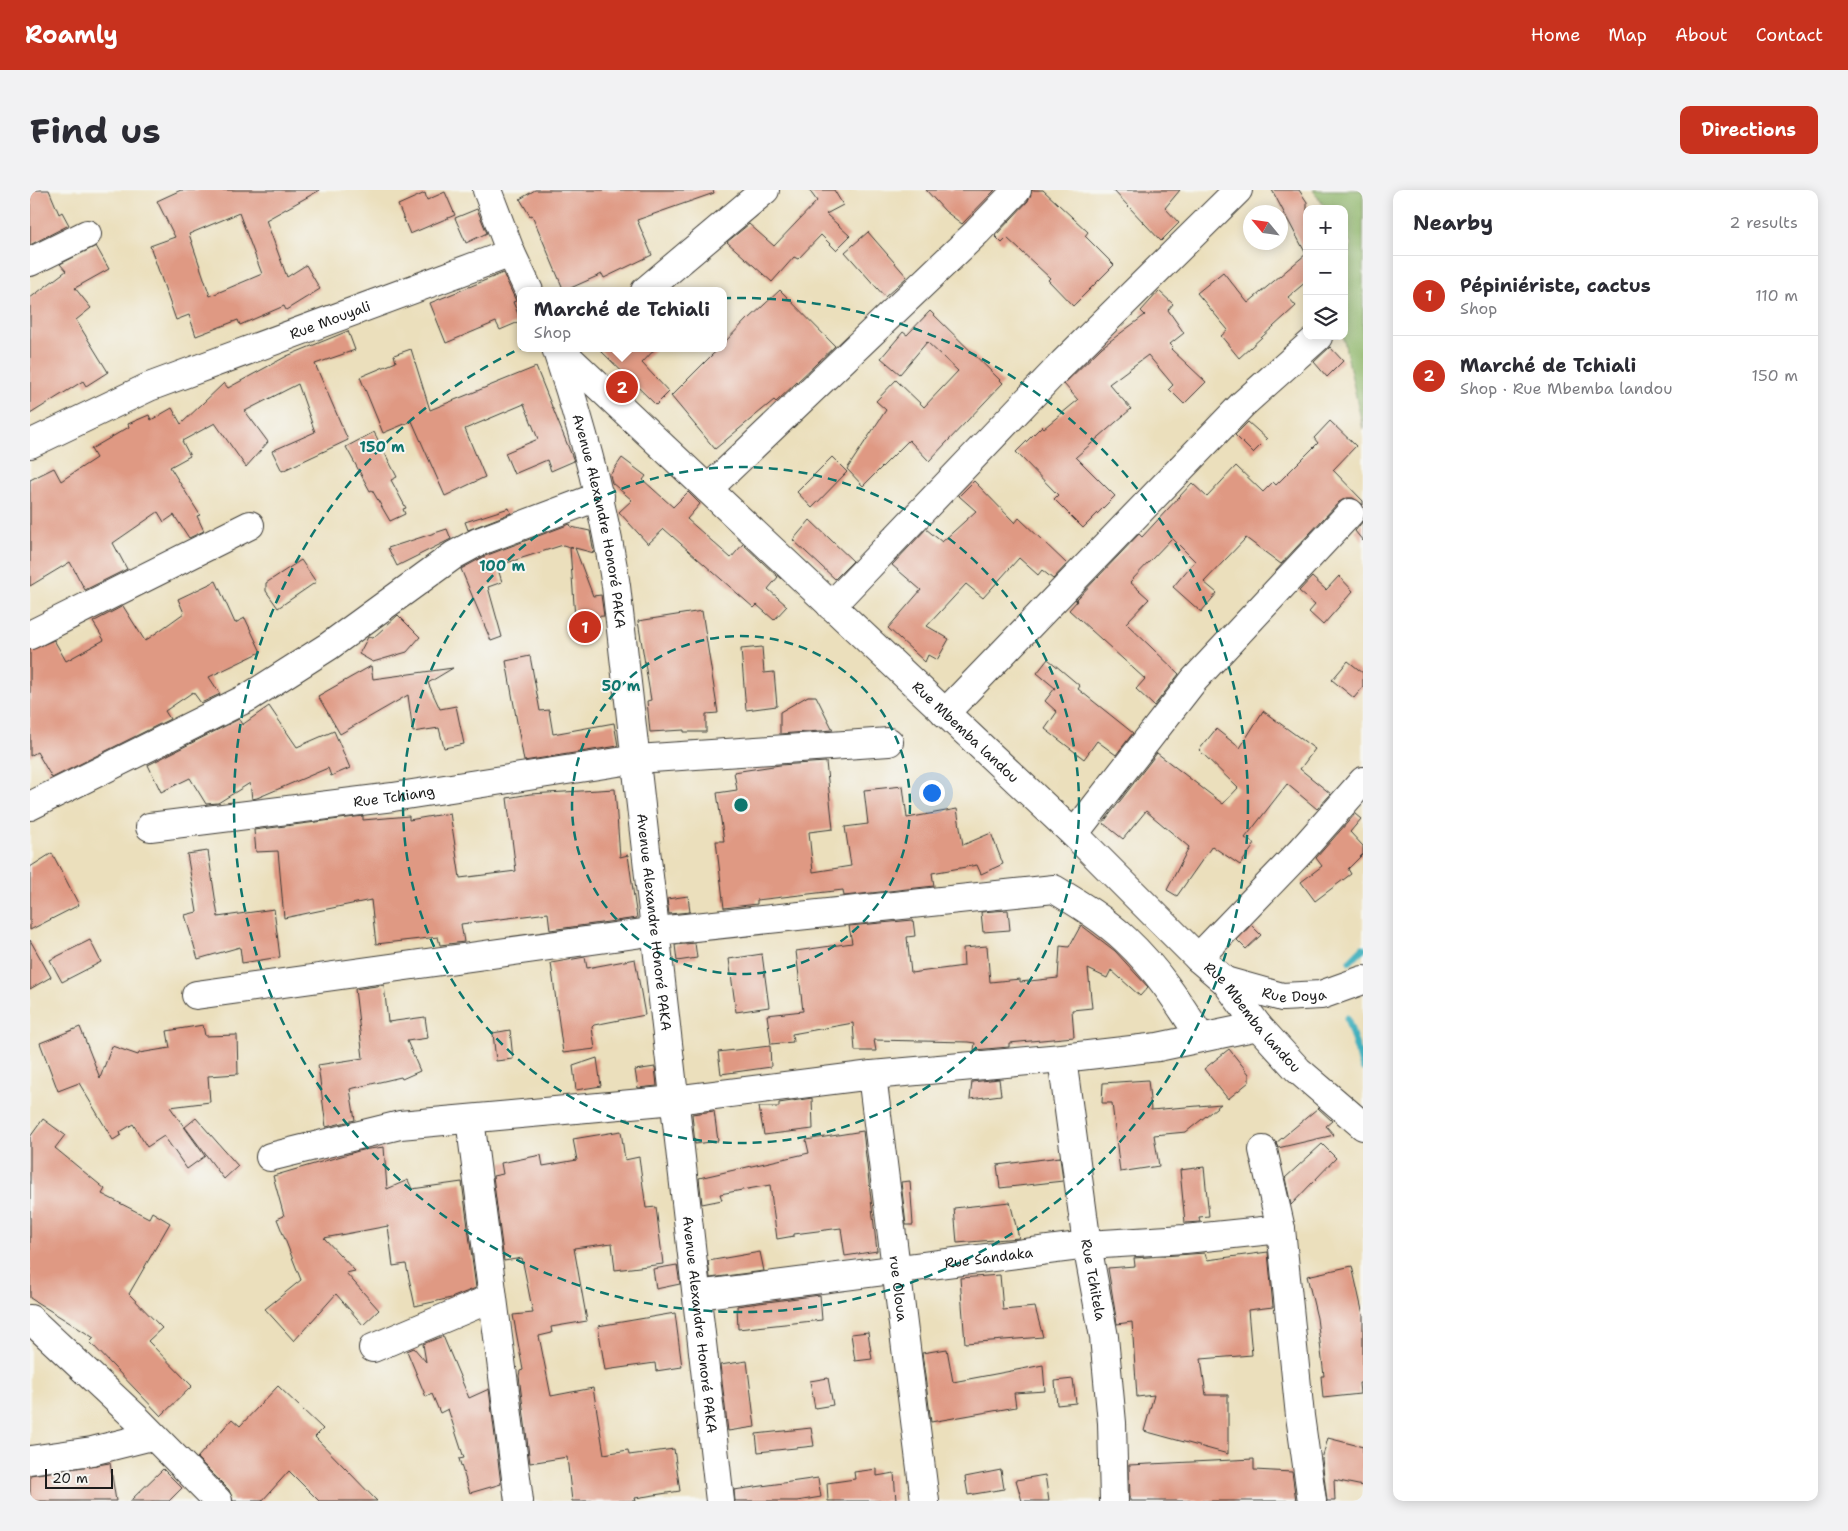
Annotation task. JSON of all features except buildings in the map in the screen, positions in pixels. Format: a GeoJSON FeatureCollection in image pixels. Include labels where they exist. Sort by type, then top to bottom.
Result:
{"type":"FeatureCollection","features":[{"type":"Feature","properties":{"kind":"street"},"geometry":{"type":"LineString","coordinates":[[487,190],[511,253],[527,287]]}},
{"type":"Feature","properties":{"kind":"street"},"geometry":{"type":"LineString","coordinates":[[650,287],[765,190]]}},
{"type":"Feature","properties":{"kind":"street"},"geometry":{"type":"LineString","coordinates":[[708,489],[977,232],[1017,190]]}},
{"type":"Feature","properties":{"kind":"street"},"geometry":{"type":"LineString","coordinates":[[831,606],[1063,363],[1238,190]]}},
{"type":"Feature","properties":{"kind":"street"},"geometry":{"type":"LineString","coordinates":[[30,262],[86,234]]}},
{"type":"Feature","properties":{"kind":"street","name":"Rue Mouyali"},"geometry":{"type":"LineString","coordinates":[[30,444],[149,387],[511,253]]}},
{"type":"Feature","properties":{"kind":"street"},"geometry":{"type":"LineString","coordinates":[[945,713],[1243,404],[1315,340]]}},
{"type":"Feature","properties":{"kind":"street","name":"Avenue Alexandre Honoré PAKA"},"geometry":{"type":"LineString","coordinates":[[564,352],[600,496],[616,586],[720,1501]]}},
{"type":"Feature","properties":{"kind":"street","name":"Rue Mbemba landou"},"geometry":{"type":"LineString","coordinates":[[566,352],[831,606],[1074,834],[1198,958],[1225,981],[1258,1026],[1298,1070],[1363,1126]]}},
{"type":"Feature","properties":{"kind":"street"},"geometry":{"type":"LineString","coordinates":[[32,802],[249,696],[330,646],[454,555],[478,542],[600,496]]}},
{"type":"Feature","properties":{"kind":"street"},"geometry":{"type":"LineString","coordinates":[[1074,834],[1194,680],[1350,513]]}},
{"type":"Feature","properties":{"kind":"street"},"geometry":{"type":"LineString","coordinates":[[30,635],[250,525]]}},
{"type":"Feature","properties":{"kind":"street","name":"Rue Tchiang"},"geometry":{"type":"LineString","coordinates":[[150,827],[393,798],[637,759],[889,742]]}},
{"type":"Feature","properties":{"kind":"street"},"geometry":{"type":"LineString","coordinates":[[1198,958],[1302,850],[1363,781]]}},
{"type":"Feature","properties":{"kind":"street"},"geometry":{"type":"LineString","coordinates":[[196,995],[656,931],[1054,889],[1091,912],[1126,940],[1176,997],[1201,1038]]}},
{"type":"Feature","properties":{"kind":"street","name":"Rue Doya"},"geometry":{"type":"LineString","coordinates":[[1225,981],[1282,997],[1322,995],[1363,980]]}},
{"type":"Feature","properties":{"kind":"street"},"geometry":{"type":"LineString","coordinates":[[270,1157],[400,1125],[675,1100],[872,1075],[1062,1058],[1158,1047],[1258,1026]]}},
{"type":"Feature","properties":{"kind":"street","name":"Rue Tchitela"},"geometry":{"type":"LineString","coordinates":[[1062,1058],[1087,1245],[1104,1337],[1112,1423],[1114,1501]]}},
{"type":"Feature","properties":{"kind":"street","name":"rue Oloua"},"geometry":{"type":"LineString","coordinates":[[872,1075],[925,1501]]}},
{"type":"Feature","properties":{"kind":"street"},"geometry":{"type":"LineString","coordinates":[[470,1119],[519,1501]]}},
{"type":"Feature","properties":{"kind":"street"},"geometry":{"type":"LineString","coordinates":[[1264,1150],[1281,1229],[1300,1416],[1312,1501]]}},
{"type":"Feature","properties":{"kind":"street","name":"Rue Sandaka"},"geometry":{"type":"LineString","coordinates":[[697,1295],[897,1271],[1087,1245],[1185,1239],[1281,1229]]}},
{"type":"Feature","properties":{"kind":"street"},"geometry":{"type":"LineString","coordinates":[[373,1348],[492,1298]]}},
{"type":"Feature","properties":{"kind":"street"},"geometry":{"type":"LineString","coordinates":[[30,1320],[218,1501]]}},
{"type":"Feature","properties":{"kind":"street"},"geometry":{"type":"LineString","coordinates":[[30,1460],[92,1451],[152,1436]]}},
{"type":"Feature","properties":{"kind":"green space"},"geometry":{"type":"Polygon","coordinates":[[[1313,190],[1363,190],[1363,429],[1344,340],[1348,340],[1348,267],[1351,244],[1348,240],[1348,205],[1323,205],[1313,190]]]}},
{"type":"Feature","properties":{"kind":"waterway"},"geometry":{"type":"LineString","coordinates":[[1350,961],[1363,948]]}},
{"type":"Feature","properties":{"kind":"waterway"},"geometry":{"type":"LineString","coordinates":[[1347,1018],[1363,1068]]}},
{"type":"Feature","properties":{"kind":"place","name":"Marché de Tchiali"},"geometry":{"type":"Point","coordinates":[622,387]}},
{"type":"Feature","properties":{"kind":"place","name":"Pépiniériste, cactus"},"geometry":{"type":"Point","coordinates":[585,627]}}]}
